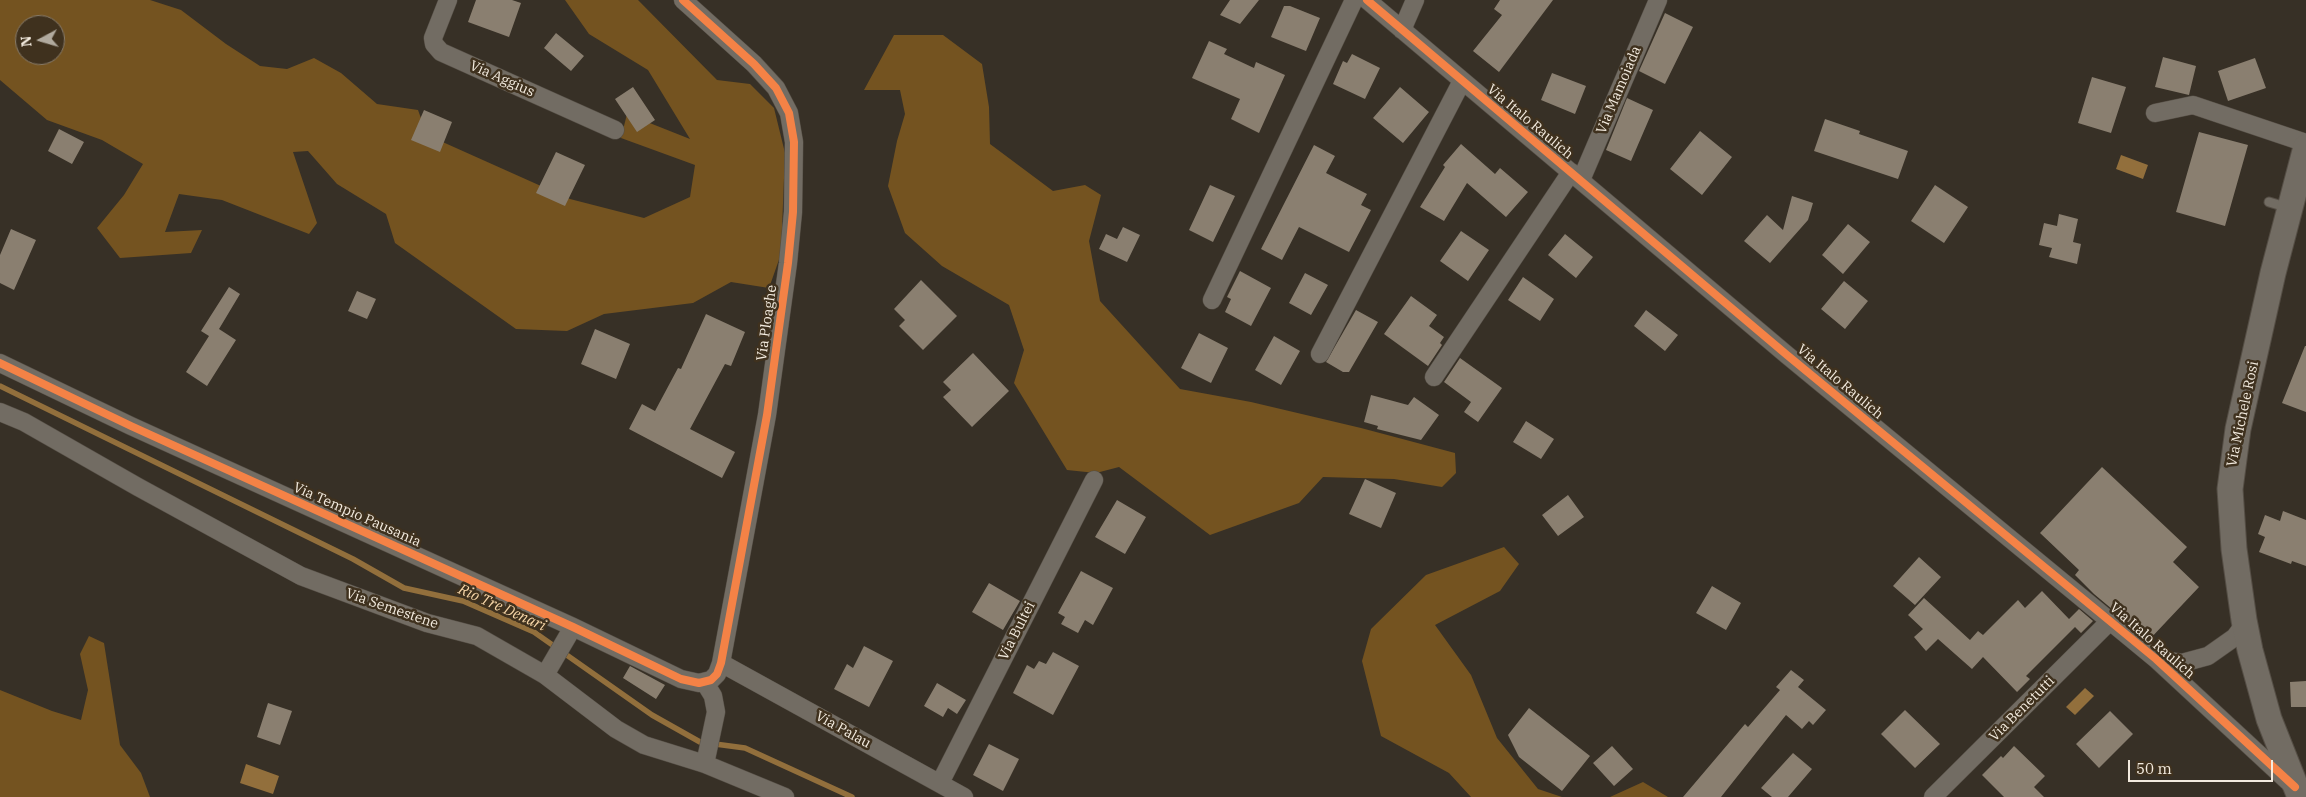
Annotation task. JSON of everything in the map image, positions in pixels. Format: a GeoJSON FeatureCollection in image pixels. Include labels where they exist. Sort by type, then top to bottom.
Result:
{"type":"FeatureCollection","features":[{"type":"Feature","properties":{"kind":"street","name":"Via Aggius"},"geometry":{"type":"LineString","coordinates":[[448,0],[433,38],[434,44],[441,52],[615,130]]}},
{"type":"Feature","properties":{"kind":"street","name":"Via Ploaghe"},"geometry":{"type":"LineString","coordinates":[[683,0],[754,64],[776,88],[789,113],[794,142],[793,212],[779,337],[767,416],[721,663],[717,674],[705,683]]}},
{"type":"Feature","properties":{"kind":"street"},"geometry":{"type":"LineString","coordinates":[[1212,300],[1354,0]]}},
{"type":"Feature","properties":{"kind":"street","name":"Via Italo Raulich"},"geometry":{"type":"LineString","coordinates":[[1367,0],[1787,355],[2156,659],[2297,792]]}},
{"type":"Feature","properties":{"kind":"street"},"geometry":{"type":"LineString","coordinates":[[1402,30],[1415,0]]}},
{"type":"Feature","properties":{"kind":"street","name":"Via Mamoiada"},"geometry":{"type":"LineString","coordinates":[[1434,377],[1576,176],[1658,0]]}},
{"type":"Feature","properties":{"kind":"street"},"geometry":{"type":"LineString","coordinates":[[1320,354],[1462,80]]}},
{"type":"Feature","properties":{"kind":"street"},"geometry":{"type":"LineString","coordinates":[[2155,113],[2193,105],[2306,143]]}},
{"type":"Feature","properties":{"kind":"street","name":"Via Michele Rosi"},"geometry":{"type":"LineString","coordinates":[[2297,792],[2269,719],[2255,673],[2244,620],[2232,528],[2231,472],[2289,203],[2306,147]]}},
{"type":"Feature","properties":{"kind":"street","name":"Via Tempio Pausania"},"geometry":{"type":"LineString","coordinates":[[0,363],[130,426],[573,627],[680,679],[705,683]]}},
{"type":"Feature","properties":{"kind":"street","name":"Via Semestene"},"geometry":{"type":"LineString","coordinates":[[0,412],[24,422],[301,576],[427,623],[477,636],[545,674],[634,740],[657,751],[705,764],[785,797]]}},
{"type":"Feature","properties":{"kind":"street","name":"Via Bultei"},"geometry":{"type":"LineString","coordinates":[[940,783],[1094,480]]}},
{"type":"Feature","properties":{"kind":"street","name":"Via Italo Raulich"},"geometry":{"type":"LineString","coordinates":[[2156,659],[2182,663],[2208,656],[2235,637],[2241,629],[2244,620]]}},
{"type":"Feature","properties":{"kind":"street","name":"Via Benetutti"},"geometry":{"type":"LineString","coordinates":[[1933,797],[2110,621]]}},
{"type":"Feature","properties":{"kind":"street"},"geometry":{"type":"LineString","coordinates":[[545,674],[573,627]]}},
{"type":"Feature","properties":{"kind":"street","name":"Via Palau"},"geometry":{"type":"LineString","coordinates":[[721,663],[964,797]]}},
{"type":"Feature","properties":{"kind":"street"},"geometry":{"type":"LineString","coordinates":[[705,683],[713,696],[716,712],[705,764]]}},
{"type":"Feature","properties":{"kind":"shaded area"},"geometry":{"type":"Polygon","coordinates":[[[0,0],[150,0],[181,10],[226,44],[260,66],[287,69],[314,58],[341,73],[377,104],[418,110],[427,135],[570,199],[644,218],[690,197],[695,165],[621,138],[627,114],[690,139],[648,70],[589,34],[565,0],[638,0],[717,80],[750,84],[774,108],[785,153],[781,254],[769,288],[731,282],[693,303],[604,314],[567,331],[516,329],[395,243],[386,214],[337,184],[308,151],[293,152],[317,223],[309,234],[222,200],[179,194],[165,232],[202,230],[191,253],[120,258],[97,228],[124,195],[143,164],[102,140],[47,120],[0,80],[0,0]]]}},
{"type":"Feature","properties":{"kind":"shaded area"},"geometry":{"type":"Polygon","coordinates":[[[894,35],[943,35],[982,64],[989,107],[990,144],[1053,191],[1085,185],[1101,195],[1089,241],[1100,301],[1180,389],[1251,402],[1455,453],[1456,473],[1442,487],[1394,479],[1323,477],[1299,503],[1210,535],[1119,467],[1096,473],[1067,470],[1014,383],[1024,350],[1009,305],[942,266],[905,233],[888,186],[897,141],[905,114],[900,90],[864,90],[894,35]]]}},
{"type":"Feature","properties":{"kind":"shaded area"},"geometry":{"type":"Polygon","coordinates":[[[2121,155],[2148,165],[2143,179],[2116,169],[2121,155]]]}},
{"type":"Feature","properties":{"kind":"shaded area"},"geometry":{"type":"Polygon","coordinates":[[[1504,547],[1519,564],[1500,591],[1435,625],[1471,675],[1497,738],[1538,789],[1562,797],[1471,797],[1449,773],[1381,736],[1362,661],[1371,629],[1426,575],[1504,547]]]}},
{"type":"Feature","properties":{"kind":"shaded area"},"geometry":{"type":"Polygon","coordinates":[[[89,636],[104,643],[120,745],[141,773],[150,797],[0,797],[0,690],[52,711],[81,720],[88,690],[80,654],[89,636]]]}},
{"type":"Feature","properties":{"kind":"shaded area"},"geometry":{"type":"Polygon","coordinates":[[[2085,688],[2094,696],[2075,715],[2066,707],[2085,688]]]}},
{"type":"Feature","properties":{"kind":"shaded area"},"geometry":{"type":"Polygon","coordinates":[[[246,764],[279,776],[273,794],[240,783],[246,764]]]}},
{"type":"Feature","properties":{"kind":"shaded area"},"geometry":{"type":"Polygon","coordinates":[[[1643,782],[1668,797],[1610,797],[1643,782]]]}},
{"type":"Feature","properties":{"kind":"building"},"geometry":{"type":"Polygon","coordinates":[[[476,0],[512,0],[521,3],[509,37],[468,22],[476,0]]]}},
{"type":"Feature","properties":{"kind":"building"},"geometry":{"type":"Polygon","coordinates":[[[1230,0],[1259,0],[1240,24],[1220,15],[1230,0]]]}},
{"type":"Feature","properties":{"kind":"building"},"geometry":{"type":"Polygon","coordinates":[[[1500,0],[1553,0],[1499,72],[1473,51],[1502,15],[1494,9],[1500,0]]]}},
{"type":"Feature","properties":{"kind":"building"},"geometry":{"type":"Polygon","coordinates":[[[1284,6],[1290,6],[1320,18],[1306,51],[1271,37],[1284,6]]]}},
{"type":"Feature","properties":{"kind":"building"},"geometry":{"type":"Polygon","coordinates":[[[1665,13],[1693,27],[1665,84],[1639,71],[1665,13]]]}},
{"type":"Feature","properties":{"kind":"building"},"geometry":{"type":"Polygon","coordinates":[[[556,33],[584,56],[571,71],[544,48],[556,33]]]}},
{"type":"Feature","properties":{"kind":"building"},"geometry":{"type":"Polygon","coordinates":[[[1209,41],[1227,49],[1224,54],[1254,68],[1256,62],[1285,75],[1259,133],[1231,119],[1240,99],[1192,78],[1209,41]]]}},
{"type":"Feature","properties":{"kind":"building"},"geometry":{"type":"Polygon","coordinates":[[[1352,54],[1380,68],[1365,99],[1333,84],[1343,61],[1347,63],[1352,54]]]}},
{"type":"Feature","properties":{"kind":"building"},"geometry":{"type":"Polygon","coordinates":[[[2163,57],[2196,66],[2189,95],[2155,87],[2163,57]]]}},
{"type":"Feature","properties":{"kind":"building"},"geometry":{"type":"Polygon","coordinates":[[[2255,58],[2266,88],[2228,101],[2218,71],[2255,58]]]}},
{"type":"Feature","properties":{"kind":"building"},"geometry":{"type":"Polygon","coordinates":[[[1552,73],[1586,86],[1575,114],[1541,100],[1552,73]]]}},
{"type":"Feature","properties":{"kind":"building"},"geometry":{"type":"Polygon","coordinates":[[[2092,77],[2126,87],[2111,133],[2078,123],[2092,77]]]}},
{"type":"Feature","properties":{"kind":"building"},"geometry":{"type":"Polygon","coordinates":[[[633,87],[655,120],[637,132],[615,99],[633,87]]]}},
{"type":"Feature","properties":{"kind":"building"},"geometry":{"type":"Polygon","coordinates":[[[1400,87],[1429,112],[1403,143],[1373,118],[1400,87]]]}},
{"type":"Feature","properties":{"kind":"building"},"geometry":{"type":"Polygon","coordinates":[[[1627,98],[1653,110],[1631,161],[1606,150],[1627,98]]]}},
{"type":"Feature","properties":{"kind":"building"},"geometry":{"type":"Polygon","coordinates":[[[424,110],[452,122],[440,152],[411,140],[424,110]]]}},
{"type":"Feature","properties":{"kind":"building"},"geometry":{"type":"Polygon","coordinates":[[[1825,119],[1860,131],[1859,134],[1908,151],[1898,179],[1814,151],[1825,119]]]}},
{"type":"Feature","properties":{"kind":"building"},"geometry":{"type":"Polygon","coordinates":[[[59,129],[84,142],[72,164],[48,151],[59,129]]]}},
{"type":"Feature","properties":{"kind":"building"},"geometry":{"type":"Polygon","coordinates":[[[1700,131],[1732,157],[1702,195],[1670,169],[1700,131]]]}},
{"type":"Feature","properties":{"kind":"building"},"geometry":{"type":"Polygon","coordinates":[[[2199,132],[2248,145],[2225,226],[2176,212],[2199,132]]]}},
{"type":"Feature","properties":{"kind":"building"},"geometry":{"type":"Polygon","coordinates":[[[1461,144],[1495,174],[1500,168],[1528,192],[1506,217],[1467,183],[1444,221],[1420,207],[1445,167],[1443,165],[1461,144]]]}},
{"type":"Feature","properties":{"kind":"building"},"geometry":{"type":"Polygon","coordinates":[[[1314,145],[1335,156],[1326,173],[1367,194],[1361,205],[1371,210],[1349,252],[1299,227],[1282,260],[1261,249],[1314,145]]]}},
{"type":"Feature","properties":{"kind":"building"},"geometry":{"type":"Polygon","coordinates":[[[556,152],[585,165],[565,206],[536,193],[556,152]]]}},
{"type":"Feature","properties":{"kind":"building"},"geometry":{"type":"Polygon","coordinates":[[[1210,185],[1235,196],[1213,242],[1189,230],[1210,185]]]}},
{"type":"Feature","properties":{"kind":"building"},"geometry":{"type":"Polygon","coordinates":[[[1935,185],[1968,207],[1944,243],[1911,221],[1935,185]]]}},
{"type":"Feature","properties":{"kind":"building"},"geometry":{"type":"Polygon","coordinates":[[[1792,196],[1813,203],[1808,220],[1770,263],[1744,241],[1767,215],[1783,230],[1792,196]]]}},
{"type":"Feature","properties":{"kind":"building"},"geometry":{"type":"Polygon","coordinates":[[[2059,214],[2078,219],[2073,242],[2081,244],[2077,264],[2049,257],[2052,248],[2039,245],[2044,223],[2057,226],[2059,214]]]}},
{"type":"Feature","properties":{"kind":"building"},"geometry":{"type":"Polygon","coordinates":[[[1848,224],[1870,242],[1843,274],[1822,255],[1848,224]]]}},
{"type":"Feature","properties":{"kind":"building"},"geometry":{"type":"Polygon","coordinates":[[[1123,227],[1140,235],[1127,262],[1099,249],[1106,234],[1117,239],[1123,227]]]}},
{"type":"Feature","properties":{"kind":"building"},"geometry":{"type":"Polygon","coordinates":[[[11,229],[36,240],[14,290],[0,283],[0,255],[11,229]]]}},
{"type":"Feature","properties":{"kind":"building"},"geometry":{"type":"Polygon","coordinates":[[[1461,231],[1489,250],[1468,281],[1440,261],[1461,231]]]}},
{"type":"Feature","properties":{"kind":"building"},"geometry":{"type":"Polygon","coordinates":[[[1565,234],[1593,257],[1576,278],[1548,255],[1565,234]]]}},
{"type":"Feature","properties":{"kind":"building"},"geometry":{"type":"Polygon","coordinates":[[[1240,271],[1271,288],[1251,326],[1225,312],[1231,299],[1227,297],[1240,271]]]}},
{"type":"Feature","properties":{"kind":"building"},"geometry":{"type":"Polygon","coordinates":[[[1305,273],[1328,285],[1311,315],[1289,303],[1305,273]]]}},
{"type":"Feature","properties":{"kind":"building"},"geometry":{"type":"Polygon","coordinates":[[[1523,277],[1554,299],[1540,321],[1508,300],[1523,277]]]}},
{"type":"Feature","properties":{"kind":"building"},"geometry":{"type":"Polygon","coordinates":[[[921,280],[957,316],[923,350],[899,326],[905,320],[894,309],[921,280]]]}},
{"type":"Feature","properties":{"kind":"building"},"geometry":{"type":"Polygon","coordinates":[[[1844,281],[1868,301],[1845,329],[1821,309],[1844,281]]]}},
{"type":"Feature","properties":{"kind":"building"},"geometry":{"type":"Polygon","coordinates":[[[229,287],[240,294],[219,329],[236,340],[207,386],[186,372],[209,336],[201,331],[229,287]]]}},
{"type":"Feature","properties":{"kind":"building"},"geometry":{"type":"Polygon","coordinates":[[[357,291],[376,299],[367,319],[348,311],[357,291]]]}},
{"type":"Feature","properties":{"kind":"building"},"geometry":{"type":"Polygon","coordinates":[[[1411,296],[1437,315],[1429,326],[1444,337],[1440,343],[1442,345],[1428,366],[1384,334],[1411,296]]]}},
{"type":"Feature","properties":{"kind":"building"},"geometry":{"type":"Polygon","coordinates":[[[1356,310],[1378,322],[1349,372],[1343,372],[1326,362],[1356,310]]]}},
{"type":"Feature","properties":{"kind":"building"},"geometry":{"type":"Polygon","coordinates":[[[1646,310],[1678,335],[1665,351],[1634,326],[1646,310]]]}},
{"type":"Feature","properties":{"kind":"building"},"geometry":{"type":"Polygon","coordinates":[[[706,314],[745,332],[731,366],[725,364],[690,429],[735,452],[722,478],[629,429],[642,404],[655,411],[678,368],[681,369],[706,314]]]}},
{"type":"Feature","properties":{"kind":"building"},"geometry":{"type":"Polygon","coordinates":[[[595,329],[630,344],[616,379],[581,364],[595,329]]]}},
{"type":"Feature","properties":{"kind":"building"},"geometry":{"type":"Polygon","coordinates":[[[1199,333],[1228,348],[1211,383],[1181,368],[1199,333]]]}},
{"type":"Feature","properties":{"kind":"building"},"geometry":{"type":"Polygon","coordinates":[[[1274,336],[1300,351],[1281,385],[1255,370],[1274,336]]]}},
{"type":"Feature","properties":{"kind":"building"},"geometry":{"type":"Polygon","coordinates":[[[2306,346],[2306,412],[2282,403],[2306,346]]]}},
{"type":"Feature","properties":{"kind":"building"},"geometry":{"type":"Polygon","coordinates":[[[973,353],[1009,391],[972,427],[943,397],[951,390],[943,382],[973,353]]]}},
{"type":"Feature","properties":{"kind":"building"},"geometry":{"type":"Polygon","coordinates":[[[1460,358],[1502,388],[1478,422],[1464,412],[1471,402],[1444,382],[1460,358]]]}},
{"type":"Feature","properties":{"kind":"building"},"geometry":{"type":"Polygon","coordinates":[[[1371,395],[1408,405],[1414,397],[1439,415],[1421,440],[1377,429],[1378,426],[1364,422],[1371,395]]]}},
{"type":"Feature","properties":{"kind":"building"},"geometry":{"type":"Polygon","coordinates":[[[1526,421],[1554,439],[1541,459],[1513,442],[1526,421]]]}},
{"type":"Feature","properties":{"kind":"building"},"geometry":{"type":"Polygon","coordinates":[[[2102,467],[2187,547],[2173,562],[2199,587],[2149,640],[2094,594],[2075,575],[2079,570],[2040,533],[2102,467]]]}},
{"type":"Feature","properties":{"kind":"building"},"geometry":{"type":"Polygon","coordinates":[[[1365,479],[1396,493],[1381,528],[1349,514],[1365,479]]]}},
{"type":"Feature","properties":{"kind":"building"},"geometry":{"type":"Polygon","coordinates":[[[1568,495],[1584,517],[1558,536],[1542,515],[1568,495]]]}},
{"type":"Feature","properties":{"kind":"building"},"geometry":{"type":"Polygon","coordinates":[[[1117,500],[1146,517],[1125,554],[1095,537],[1117,500]]]}},
{"type":"Feature","properties":{"kind":"building"},"geometry":{"type":"Polygon","coordinates":[[[2283,511],[2306,520],[2306,566],[2292,561],[2291,564],[2259,552],[2265,537],[2258,534],[2265,515],[2280,521],[2283,511]]]}},
{"type":"Feature","properties":{"kind":"building"},"geometry":{"type":"Polygon","coordinates":[[[1919,557],[1941,577],[1915,605],[1893,586],[1919,557]]]}},
{"type":"Feature","properties":{"kind":"building"},"geometry":{"type":"Polygon","coordinates":[[[1081,571],[1113,588],[1093,625],[1085,620],[1078,633],[1061,624],[1065,617],[1058,613],[1081,571]]]}},
{"type":"Feature","properties":{"kind":"building"},"geometry":{"type":"Polygon","coordinates":[[[989,583],[1020,601],[1003,630],[972,612],[989,583]]]}},
{"type":"Feature","properties":{"kind":"building"},"geometry":{"type":"Polygon","coordinates":[[[1712,586],[1741,603],[1726,630],[1696,613],[1712,586]]]}},
{"type":"Feature","properties":{"kind":"building"},"geometry":{"type":"Polygon","coordinates":[[[2042,591],[2069,619],[2079,609],[2093,621],[2081,633],[2075,627],[2026,676],[2030,679],[2017,692],[1983,657],[1972,669],[1938,639],[1926,651],[1914,637],[1923,629],[1908,615],[1924,598],[1970,640],[1978,631],[1983,635],[2018,600],[2025,608],[2042,591]]]}},
{"type":"Feature","properties":{"kind":"building"},"geometry":{"type":"Polygon","coordinates":[[[864,646],[893,661],[869,707],[834,689],[847,664],[853,668],[864,646]]]}},
{"type":"Feature","properties":{"kind":"building"},"geometry":{"type":"Polygon","coordinates":[[[1053,652],[1079,666],[1053,715],[1013,693],[1027,665],[1034,669],[1039,661],[1046,664],[1053,652]]]}},
{"type":"Feature","properties":{"kind":"building"},"geometry":{"type":"Polygon","coordinates":[[[630,666],[665,685],[656,699],[623,678],[630,666]]]}},
{"type":"Feature","properties":{"kind":"building"},"geometry":{"type":"Polygon","coordinates":[[[1791,670],[1804,680],[1798,687],[1826,710],[1813,725],[1809,721],[1802,729],[1786,715],[1721,797],[1683,797],[1745,724],[1748,727],[1780,690],[1776,687],[1791,670]]]}},
{"type":"Feature","properties":{"kind":"building"},"geometry":{"type":"Polygon","coordinates":[[[2306,681],[2306,707],[2291,707],[2290,682],[2306,681]]]}},
{"type":"Feature","properties":{"kind":"building"},"geometry":{"type":"Polygon","coordinates":[[[937,683],[966,700],[957,714],[948,708],[943,717],[924,706],[937,683]]]}},
{"type":"Feature","properties":{"kind":"building"},"geometry":{"type":"Polygon","coordinates":[[[268,703],[292,711],[280,745],[257,737],[268,703]]]}},
{"type":"Feature","properties":{"kind":"building"},"geometry":{"type":"Polygon","coordinates":[[[1529,708],[1590,756],[1562,791],[1519,757],[1508,735],[1529,708]]]}},
{"type":"Feature","properties":{"kind":"building"},"geometry":{"type":"Polygon","coordinates":[[[1905,710],[1940,744],[1915,768],[1881,734],[1905,710]]]}},
{"type":"Feature","properties":{"kind":"building"},"geometry":{"type":"Polygon","coordinates":[[[2110,711],[2133,734],[2099,768],[2076,744],[2110,711]]]}},
{"type":"Feature","properties":{"kind":"building"},"geometry":{"type":"Polygon","coordinates":[[[989,744],[1019,759],[1003,791],[973,775],[989,744]]]}},
{"type":"Feature","properties":{"kind":"building"},"geometry":{"type":"Polygon","coordinates":[[[1612,746],[1633,769],[1614,786],[1593,763],[1612,746]]]}},
{"type":"Feature","properties":{"kind":"building"},"geometry":{"type":"Polygon","coordinates":[[[2014,746],[2045,776],[2034,787],[2044,797],[2004,797],[1982,775],[2001,756],[2003,758],[2014,746]]]}},
{"type":"Feature","properties":{"kind":"building"},"geometry":{"type":"Polygon","coordinates":[[[1793,753],[1812,769],[1788,797],[1772,797],[1761,788],[1793,753]]]}},
{"type":"Feature","properties":{"kind":"waterway","name":"Rio Tre Denari"},"geometry":{"type":"LineString","coordinates":[[0,386],[353,559],[404,588],[463,601],[534,632],[652,715],[700,742],[745,748],[852,797]]}},
{"type":"Feature","properties":{"kind":"cycle path"},"geometry":{"type":"LineString","coordinates":[[0,363],[131,426],[573,627],[681,679],[699,683],[711,680],[717,674],[721,663],[767,415],[788,263],[793,212],[794,142],[789,113],[776,88],[754,64],[683,0]]}},
{"type":"Feature","properties":{"kind":"cycle path"},"geometry":{"type":"LineString","coordinates":[[1367,0],[1787,355],[2156,659],[2295,787]]}}]}
